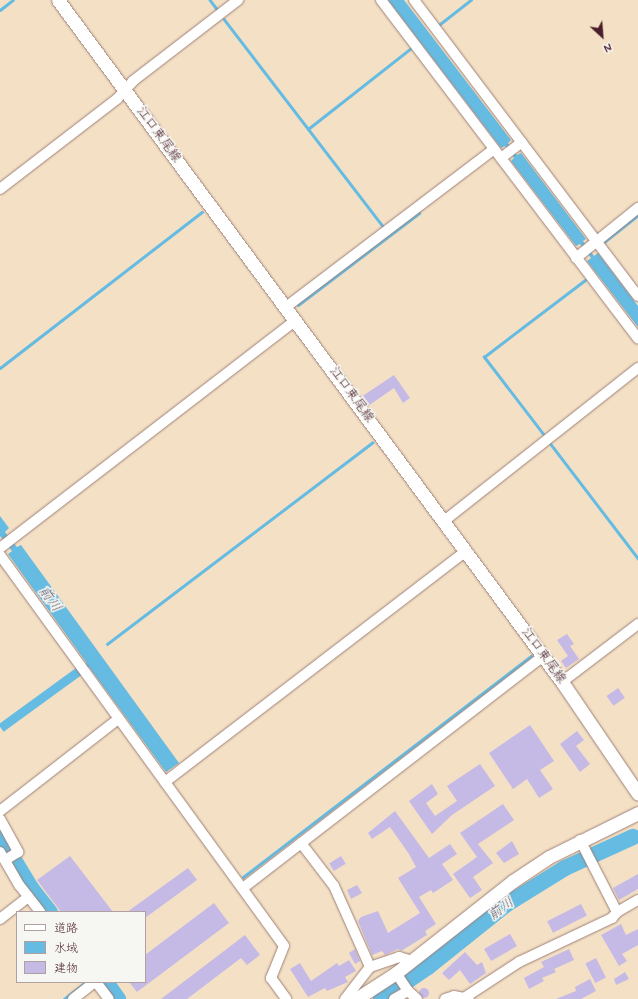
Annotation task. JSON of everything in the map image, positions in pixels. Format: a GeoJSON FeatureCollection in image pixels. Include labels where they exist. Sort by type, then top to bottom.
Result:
{"type":"FeatureCollection","features":[{"type":"Feature","properties":{"kind":"main road","name":"江口東尾線"},"geometry":{"type":"LineString","coordinates":[[58,0],[562,682],[638,794]]}},
{"type":"Feature","properties":{"kind":"main road"},"geometry":{"type":"LineString","coordinates":[[356,999],[404,984],[412,961],[513,881],[584,845],[638,813]]}},
{"type":"Feature","properties":{"kind":"street"},"geometry":{"type":"LineString","coordinates":[[0,189],[117,99],[124,89],[238,0]]}},
{"type":"Feature","properties":{"kind":"street"},"geometry":{"type":"LineString","coordinates":[[381,0],[494,149]]}},
{"type":"Feature","properties":{"kind":"street"},"geometry":{"type":"LineString","coordinates":[[414,0],[511,150],[576,258],[638,338]]}},
{"type":"Feature","properties":{"kind":"street"},"geometry":{"type":"LineString","coordinates":[[286,307],[494,149],[511,150],[590,247],[638,296]]}},
{"type":"Feature","properties":{"kind":"street"},"geometry":{"type":"LineString","coordinates":[[576,258],[638,208]]}},
{"type":"Feature","properties":{"kind":"street"},"geometry":{"type":"LineString","coordinates":[[6,544],[295,320]]}},
{"type":"Feature","properties":{"kind":"street"},"geometry":{"type":"LineString","coordinates":[[444,522],[638,368]]}},
{"type":"Feature","properties":{"kind":"street"},"geometry":{"type":"LineString","coordinates":[[165,782],[466,551]]}},
{"type":"Feature","properties":{"kind":"street"},"geometry":{"type":"LineString","coordinates":[[0,555],[284,946],[271,978],[286,999]]}},
{"type":"Feature","properties":{"kind":"street"},"geometry":{"type":"LineString","coordinates":[[562,682],[638,624]]}},
{"type":"Feature","properties":{"kind":"street"},"geometry":{"type":"LineString","coordinates":[[243,888],[543,656]]}},
{"type":"Feature","properties":{"kind":"street"},"geometry":{"type":"LineString","coordinates":[[0,811],[118,719]]}},
{"type":"Feature","properties":{"kind":"street"},"geometry":{"type":"LineString","coordinates":[[0,819],[18,852],[7,856],[28,897],[39,911]]}},
{"type":"Feature","properties":{"kind":"street"},"geometry":{"type":"LineString","coordinates":[[301,843],[334,886],[370,967]]}},
{"type":"Feature","properties":{"kind":"street"},"geometry":{"type":"LineString","coordinates":[[584,845],[594,862],[617,912]]}},
{"type":"Feature","properties":{"kind":"street"},"geometry":{"type":"LineString","coordinates":[[0,919],[28,897]]}},
{"type":"Feature","properties":{"kind":"street"},"geometry":{"type":"LineString","coordinates":[[445,999],[454,996],[467,999],[519,962],[612,918],[617,912],[638,900]]}},
{"type":"Feature","properties":{"kind":"street"},"geometry":{"type":"LineString","coordinates":[[345,999],[370,967],[399,957],[412,961]]}},
{"type":"Feature","properties":{"kind":"street"},"geometry":{"type":"LineString","coordinates":[[73,999],[95,983]]}},
{"type":"Feature","properties":{"kind":"street"},"geometry":{"type":"LineString","coordinates":[[97,983],[109,999]]}},
{"type":"Feature","properties":{"kind":"street"},"geometry":{"type":"LineString","coordinates":[[394,999],[404,984],[417,999]]}},
{"type":"Feature","properties":{"kind":"water"},"geometry":{"type":"Polygon","coordinates":[[[388,0],[404,0],[511,140],[508,143],[517,155],[521,153],[586,239],[583,241],[594,256],[598,253],[638,306],[638,327],[587,261],[591,258],[580,244],[576,246],[511,161],[514,158],[505,146],[501,148],[388,0]]]}},
{"type":"Feature","properties":{"kind":"water"},"geometry":{"type":"Polygon","coordinates":[[[0,516],[9,528],[5,532],[17,547],[21,545],[179,763],[166,772],[89,667],[87,668],[86,662],[8,554],[12,551],[0,536],[0,516]]]}},
{"type":"Feature","properties":{"kind":"water"},"geometry":{"type":"Polygon","coordinates":[[[76,668],[81,675],[4,732],[0,727],[0,723],[76,668]]]}},
{"type":"Feature","properties":{"kind":"water"},"geometry":{"type":"Polygon","coordinates":[[[0,832],[9,849],[6,851],[0,841],[0,832]]]}},
{"type":"Feature","properties":{"kind":"building"},"geometry":{"type":"Polygon","coordinates":[[[394,375],[410,398],[403,403],[394,388],[368,406],[361,397],[394,375]]]}},
{"type":"Feature","properties":{"kind":"building"},"geometry":{"type":"Polygon","coordinates":[[[567,634],[574,644],[570,646],[579,659],[566,668],[561,661],[568,656],[557,640],[567,634]]]}},
{"type":"Feature","properties":{"kind":"building"},"geometry":{"type":"Polygon","coordinates":[[[618,688],[625,698],[613,706],[607,696],[618,688]]]}},
{"type":"Feature","properties":{"kind":"building"},"geometry":{"type":"Polygon","coordinates":[[[530,725],[554,761],[540,770],[553,789],[539,798],[527,779],[513,789],[489,753],[530,725]]]}},
{"type":"Feature","properties":{"kind":"building"},"geometry":{"type":"Polygon","coordinates":[[[577,731],[584,740],[576,746],[590,764],[580,772],[560,744],[577,731]]]}},
{"type":"Feature","properties":{"kind":"building"},"geometry":{"type":"Polygon","coordinates":[[[480,764],[495,786],[452,815],[432,834],[409,801],[432,784],[438,794],[426,803],[435,816],[457,801],[447,786],[480,764]]]}},
{"type":"Feature","properties":{"kind":"building"},"geometry":{"type":"Polygon","coordinates":[[[503,804],[514,820],[478,844],[493,863],[473,877],[482,890],[470,898],[453,874],[477,857],[460,833],[503,804]]]}},
{"type":"Feature","properties":{"kind":"building"},"geometry":{"type":"Polygon","coordinates":[[[395,811],[429,858],[450,844],[457,854],[442,864],[453,880],[433,893],[431,890],[419,897],[436,924],[425,931],[427,935],[401,951],[398,949],[385,955],[382,951],[372,955],[358,921],[361,917],[378,911],[388,933],[420,913],[398,878],[416,867],[409,854],[390,827],[372,839],[368,833],[395,811]]]}},
{"type":"Feature","properties":{"kind":"building"},"geometry":{"type":"Polygon","coordinates":[[[512,841],[519,854],[504,863],[496,853],[512,841]]]}},
{"type":"Feature","properties":{"kind":"building"},"geometry":{"type":"Polygon","coordinates":[[[70,856],[112,911],[60,911],[37,880],[70,856]]]}},
{"type":"Feature","properties":{"kind":"building"},"geometry":{"type":"Polygon","coordinates":[[[341,856],[346,864],[334,871],[329,863],[341,856]]]}},
{"type":"Feature","properties":{"kind":"building"},"geometry":{"type":"Polygon","coordinates":[[[188,868],[197,880],[146,917],[146,911],[128,911],[188,868]]]}},
{"type":"Feature","properties":{"kind":"building"},"geometry":{"type":"Polygon","coordinates":[[[638,874],[638,889],[619,900],[613,888],[638,874]]]}},
{"type":"Feature","properties":{"kind":"building"},"geometry":{"type":"Polygon","coordinates":[[[357,885],[362,893],[351,899],[347,890],[357,885]]]}},
{"type":"Feature","properties":{"kind":"building"},"geometry":{"type":"Polygon","coordinates":[[[214,903],[229,923],[137,992],[130,983],[146,983],[146,954],[214,903]]]}},
{"type":"Feature","properties":{"kind":"building"},"geometry":{"type":"Polygon","coordinates":[[[581,904],[587,916],[553,933],[547,921],[581,904]]]}},
{"type":"Feature","properties":{"kind":"building"},"geometry":{"type":"Polygon","coordinates":[[[621,924],[626,935],[638,929],[638,945],[622,954],[627,961],[619,966],[601,935],[621,924]]]}},
{"type":"Feature","properties":{"kind":"building"},"geometry":{"type":"Polygon","coordinates":[[[510,934],[517,946],[491,961],[484,949],[510,934]]]}},
{"type":"Feature","properties":{"kind":"building"},"geometry":{"type":"Polygon","coordinates":[[[245,935],[260,955],[247,965],[241,958],[187,999],[161,999],[245,935]]]}},
{"type":"Feature","properties":{"kind":"building"},"geometry":{"type":"Polygon","coordinates":[[[355,949],[360,961],[355,964],[349,953],[355,949]]]}},
{"type":"Feature","properties":{"kind":"building"},"geometry":{"type":"Polygon","coordinates":[[[569,949],[574,960],[554,969],[556,972],[542,978],[544,981],[529,989],[524,978],[544,967],[541,962],[569,949]]]}},
{"type":"Feature","properties":{"kind":"building"},"geometry":{"type":"Polygon","coordinates":[[[465,952],[477,965],[482,962],[486,973],[470,984],[460,970],[449,980],[442,973],[465,952]]]}},
{"type":"Feature","properties":{"kind":"building"},"geometry":{"type":"Polygon","coordinates":[[[596,958],[606,978],[595,983],[585,963],[596,958]]]}},
{"type":"Feature","properties":{"kind":"building"},"geometry":{"type":"Polygon","coordinates":[[[349,960],[356,971],[345,977],[348,982],[327,991],[325,988],[308,997],[290,969],[300,963],[311,981],[337,963],[339,966],[349,960]]]}},
{"type":"Feature","properties":{"kind":"building"},"geometry":{"type":"Polygon","coordinates":[[[625,972],[629,979],[616,985],[614,979],[625,972]]]}},
{"type":"Feature","properties":{"kind":"building"},"geometry":{"type":"Polygon","coordinates":[[[590,979],[596,991],[581,999],[556,999],[576,991],[575,987],[590,979]]]}},
{"type":"Feature","properties":{"kind":"building"},"geometry":{"type":"Polygon","coordinates":[[[422,988],[426,988],[428,989],[428,997],[422,998],[419,995],[419,991],[422,988]]]}},
{"type":"Feature","properties":{"kind":"waterway"},"geometry":{"type":"LineString","coordinates":[[0,10],[13,0]]}},
{"type":"Feature","properties":{"kind":"waterway"},"geometry":{"type":"LineString","coordinates":[[210,0],[217,9]]}},
{"type":"Feature","properties":{"kind":"waterway"},"geometry":{"type":"LineString","coordinates":[[440,24],[471,0]]}},
{"type":"Feature","properties":{"kind":"waterway"},"geometry":{"type":"LineString","coordinates":[[224,19],[382,225]]}},
{"type":"Feature","properties":{"kind":"waterway"},"geometry":{"type":"LineString","coordinates":[[308,129],[410,49]]}},
{"type":"Feature","properties":{"kind":"waterway"},"geometry":{"type":"LineString","coordinates":[[0,368],[202,212]]}},
{"type":"Feature","properties":{"kind":"waterway"},"geometry":{"type":"LineString","coordinates":[[298,305],[419,213]]}},
{"type":"Feature","properties":{"kind":"waterway"},"geometry":{"type":"LineString","coordinates":[[603,243],[638,215]]}},
{"type":"Feature","properties":{"kind":"waterway"},"geometry":{"type":"LineString","coordinates":[[543,434],[484,357],[585,280]]}},
{"type":"Feature","properties":{"kind":"waterway"},"geometry":{"type":"LineString","coordinates":[[107,644],[372,443]]}},
{"type":"Feature","properties":{"kind":"waterway"},"geometry":{"type":"LineString","coordinates":[[550,443],[638,558]]}},
{"type":"Feature","properties":{"kind":"waterway"},"geometry":{"type":"LineString","coordinates":[[243,877],[531,656]]}},
{"type":"Feature","properties":{"kind":"waterway","name":"前川"},"geometry":{"type":"LineString","coordinates":[[0,837],[31,888],[49,911]]}},
{"type":"Feature","properties":{"kind":"waterway","name":"前川"},"geometry":{"type":"LineString","coordinates":[[381,999],[428,967],[507,904],[565,868],[633,837]]}},
{"type":"Feature","properties":{"kind":"waterway"},"geometry":{"type":"LineString","coordinates":[[64,999],[85,983]]}},
{"type":"Feature","properties":{"kind":"waterway","name":"前川"},"geometry":{"type":"LineString","coordinates":[[107,983],[118,999]]}}]}
